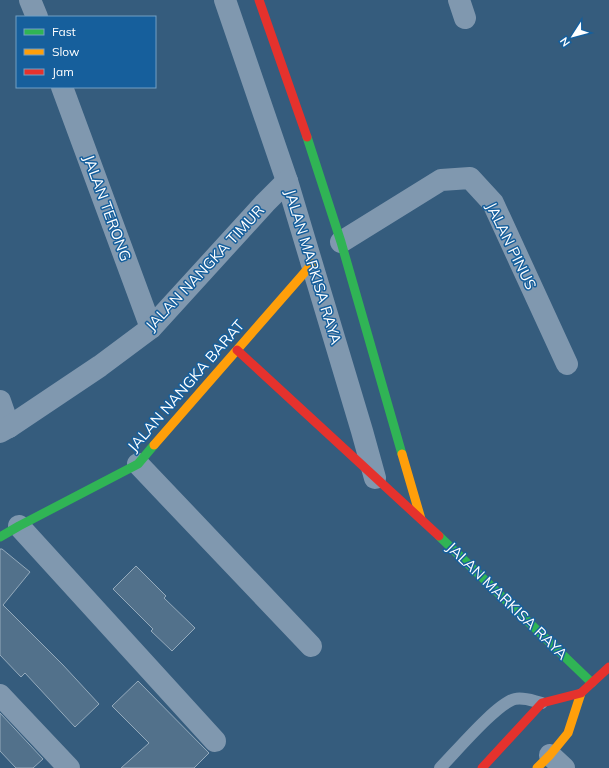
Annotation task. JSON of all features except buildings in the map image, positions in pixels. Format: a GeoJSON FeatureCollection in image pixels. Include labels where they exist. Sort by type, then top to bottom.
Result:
{"type":"FeatureCollection","features":[{"type":"Feature","properties":{"kind":"street"},"geometry":{"type":"LineString","coordinates":[[30,0],[37,16]]}},
{"type":"Feature","properties":{"kind":"street","name":"JALAN MARKISA RAYA"},"geometry":{"type":"LineString","coordinates":[[225,0],[287,181],[360,423],[375,478],[421,519],[592,682]]}},
{"type":"Feature","properties":{"kind":"street"},"geometry":{"type":"LineString","coordinates":[[259,0],[318,170],[341,242],[421,519]]}},
{"type":"Feature","properties":{"kind":"street","name":"JALAN TERONG"},"geometry":{"type":"LineString","coordinates":[[62,88],[151,328]]}},
{"type":"Feature","properties":{"kind":"street","name":"JALAN PINUS"},"geometry":{"type":"LineString","coordinates":[[341,242],[441,180],[470,178],[493,203],[567,364]]}},
{"type":"Feature","properties":{"kind":"street","name":"JALAN NANGKA TIMUR"},"geometry":{"type":"LineString","coordinates":[[5,430],[100,366],[151,328],[265,203],[287,181]]}},
{"type":"Feature","properties":{"kind":"street","name":"JALAN NANGKA BARAT"},"geometry":{"type":"LineString","coordinates":[[0,537],[138,464],[312,264]]}},
{"type":"Feature","properties":{"kind":"street"},"geometry":{"type":"LineString","coordinates":[[237,350],[354,456],[375,478]]}},
{"type":"Feature","properties":{"kind":"street"},"geometry":{"type":"LineString","coordinates":[[0,401],[5,430]]}},
{"type":"Feature","properties":{"kind":"street"},"geometry":{"type":"LineString","coordinates":[[138,464],[311,646]]}},
{"type":"Feature","properties":{"kind":"street"},"geometry":{"type":"LineString","coordinates":[[19,526],[215,740]]}},
{"type":"Feature","properties":{"kind":"street"},"geometry":{"type":"LineString","coordinates":[[550,764],[568,733],[581,693],[609,667]]}},
{"type":"Feature","properties":{"kind":"street"},"geometry":{"type":"LineString","coordinates":[[482,768],[542,704],[581,693]]}},
{"type":"Feature","properties":{"kind":"street"},"geometry":{"type":"LineString","coordinates":[[0,695],[69,768]]}},
{"type":"Feature","properties":{"kind":"lane"},"geometry":{"type":"LineString","coordinates":[[440,768],[485,721],[508,701],[523,698],[542,704]]}},
{"type":"Feature","properties":{"kind":"traffic: fast"},"geometry":{"type":"LineString","coordinates":[[307,137],[341,242],[402,454]]}},
{"type":"Feature","properties":{"kind":"traffic: fast"},"geometry":{"type":"LineString","coordinates":[[0,537],[138,464],[154,445]]}},
{"type":"Feature","properties":{"kind":"traffic: fast"},"geometry":{"type":"LineString","coordinates":[[439,536],[592,683]]}},
{"type":"Feature","properties":{"kind":"traffic: slow"},"geometry":{"type":"LineString","coordinates":[[154,445],[312,264]]}},
{"type":"Feature","properties":{"kind":"traffic: slow"},"geometry":{"type":"LineString","coordinates":[[402,454],[421,519]]}},
{"type":"Feature","properties":{"kind":"traffic: slow"},"geometry":{"type":"LineString","coordinates":[[537,768],[568,733],[581,693]]}},
{"type":"Feature","properties":{"kind":"traffic: jam"},"geometry":{"type":"LineString","coordinates":[[259,0],[307,137]]}},
{"type":"Feature","properties":{"kind":"traffic: jam"},"geometry":{"type":"LineString","coordinates":[[237,350],[439,536]]}},
{"type":"Feature","properties":{"kind":"traffic: jam"},"geometry":{"type":"LineString","coordinates":[[482,768],[542,703],[581,693],[609,667]]}}]}
